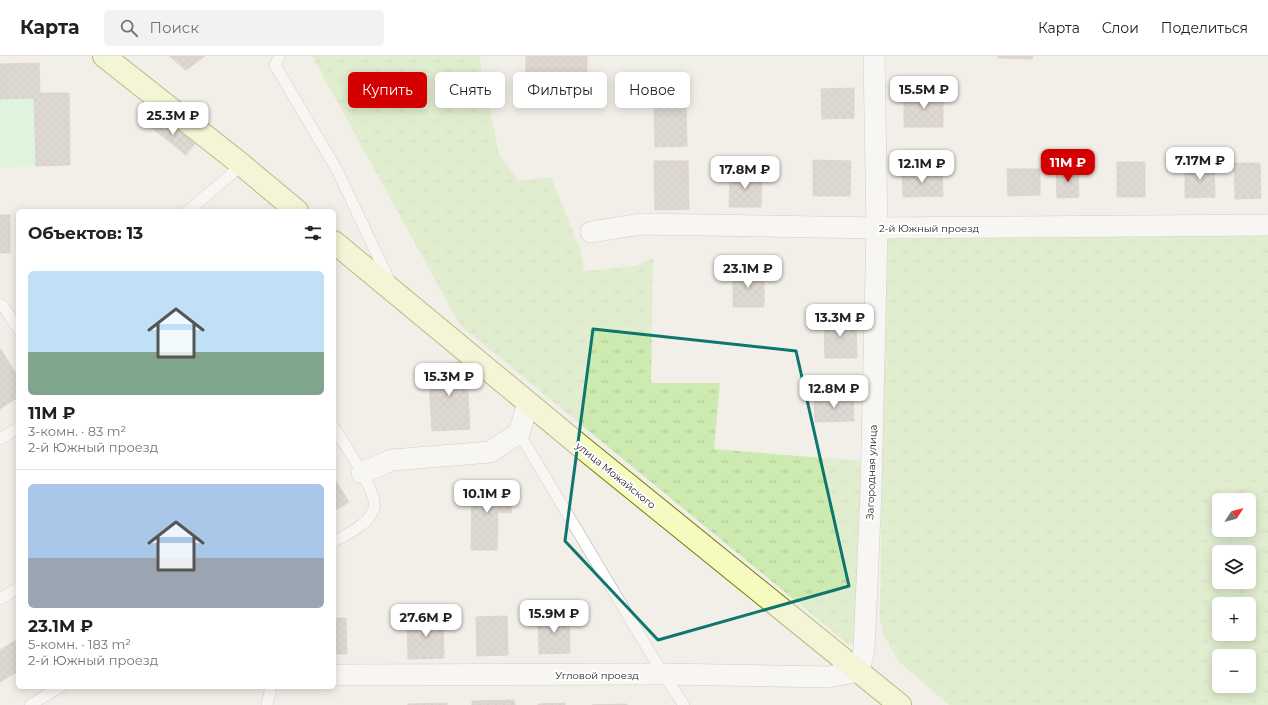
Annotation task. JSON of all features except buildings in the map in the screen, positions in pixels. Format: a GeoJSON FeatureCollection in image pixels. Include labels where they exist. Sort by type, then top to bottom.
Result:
{"type":"FeatureCollection","features":[{"type":"Feature","properties":{"kind":"main road"},"geometry":{"type":"LineString","coordinates":[[104,56],[242,164],[295,209]]}},
{"type":"Feature","properties":{"kind":"main road","name":"улица Можайского"},"geometry":{"type":"LineString","coordinates":[[336,244],[528,403],[900,705]]}},
{"type":"Feature","properties":{"kind":"street","name":"Загородная улица"},"geometry":{"type":"LineString","coordinates":[[859,671],[864,650],[872,491],[877,228],[874,56]]}},
{"type":"Feature","properties":{"kind":"street","name":"2-й Южный проезд"},"geometry":{"type":"LineString","coordinates":[[591,232],[641,224],[877,228],[1268,225]]}},
{"type":"Feature","properties":{"kind":"street"},"geometry":{"type":"LineString","coordinates":[[362,473],[392,460],[490,452],[519,433],[528,403]]}},
{"type":"Feature","properties":{"kind":"street","name":"Угловой проезд"},"geometry":{"type":"LineString","coordinates":[[336,675],[663,674],[828,677],[859,671]]}},
{"type":"Feature","properties":{"kind":"lane"},"geometry":{"type":"LineString","coordinates":[[278,56],[275,65],[337,170],[377,250],[397,295]]}},
{"type":"Feature","properties":{"kind":"lane"},"geometry":{"type":"LineString","coordinates":[[190,209],[242,164]]}},
{"type":"Feature","properties":{"kind":"lane"},"geometry":{"type":"LineString","coordinates":[[0,304],[4,306],[16,326]]}},
{"type":"Feature","properties":{"kind":"lane"},"geometry":{"type":"LineString","coordinates":[[0,439],[16,429]]}},
{"type":"Feature","properties":{"kind":"lane"},"geometry":{"type":"LineString","coordinates":[[336,431],[362,473],[372,493],[374,507],[366,521],[336,540]]}},
{"type":"Feature","properties":{"kind":"lane"},"geometry":{"type":"LineString","coordinates":[[519,433],[663,674],[684,705]]}},
{"type":"Feature","properties":{"kind":"lane"},"geometry":{"type":"LineString","coordinates":[[0,599],[16,589]]}},
{"type":"Feature","properties":{"kind":"lane"},"geometry":{"type":"LineString","coordinates":[[30,705],[57,689]]}},
{"type":"Feature","properties":{"kind":"lane"},"geometry":{"type":"LineString","coordinates":[[267,705],[271,689]]}},
{"type":"Feature","properties":{"kind":"highlighted area"},"geometry":{"type":"Polygon","coordinates":[[[593,329],[796,351],[849,586],[658,640],[565,541],[593,329]]]}},
{"type":"Feature","properties":{"kind":"green space"},"geometry":{"type":"Polygon","coordinates":[[[312,56],[479,56],[482,72],[435,72],[435,108],[490,108],[499,154],[519,181],[551,177],[580,249],[584,271],[635,266],[653,258],[651,383],[720,383],[714,449],[861,461],[862,624],[854,643],[848,644],[460,325],[312,56]]]}},
{"type":"Feature","properties":{"kind":"green space"},"geometry":{"type":"Polygon","coordinates":[[[34,98],[36,166],[0,168],[0,99],[34,98]]]}},
{"type":"Feature","properties":{"kind":"green space"},"geometry":{"type":"Polygon","coordinates":[[[1268,232],[1268,705],[949,705],[899,662],[885,638],[880,622],[885,237],[1268,232]]]}}]}
